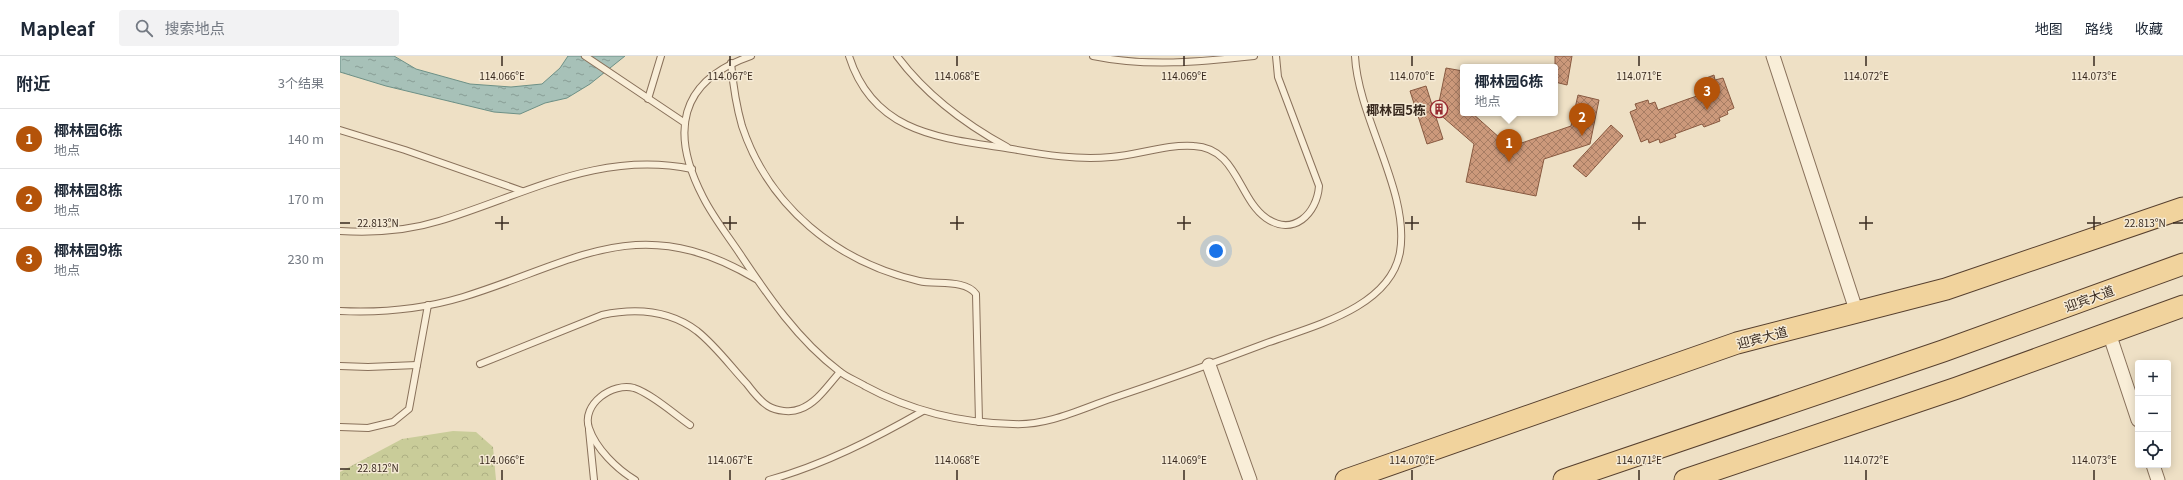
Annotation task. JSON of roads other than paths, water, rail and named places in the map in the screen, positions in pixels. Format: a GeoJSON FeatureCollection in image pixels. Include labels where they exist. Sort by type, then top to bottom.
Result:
{"type":"FeatureCollection","features":[{"type":"Feature","properties":{"kind":"main road","name":"迎宾大道"},"geometry":{"type":"LineString","coordinates":[[1346,480],[1737,343],[1946,289],[2183,208]]}},
{"type":"Feature","properties":{"kind":"main road","name":"迎宾大道"},"geometry":{"type":"LineString","coordinates":[[1564,480],[1943,351],[2183,264]]}},
{"type":"Feature","properties":{"kind":"main road"},"geometry":{"type":"LineString","coordinates":[[1688,480],[1949,391],[2183,306]]}},
{"type":"Feature","properties":{"kind":"street"},"geometry":{"type":"LineString","coordinates":[[1773,56],[1857,313]]}},
{"type":"Feature","properties":{"kind":"street"},"geometry":{"type":"LineString","coordinates":[[2109,333],[2135,411]]}},
{"type":"Feature","properties":{"kind":"street"},"geometry":{"type":"LineString","coordinates":[[1209,365],[1250,480]]}},
{"type":"Feature","properties":{"kind":"street"},"geometry":{"type":"LineString","coordinates":[[2154,468],[2158,480]]}},
{"type":"Feature","properties":{"kind":"lane"},"geometry":{"type":"LineString","coordinates":[[585,56],[685,123]]}},
{"type":"Feature","properties":{"kind":"lane"},"geometry":{"type":"LineString","coordinates":[[648,98],[661,56]]}},
{"type":"Feature","properties":{"kind":"lane"},"geometry":{"type":"LineString","coordinates":[[751,56],[731,63],[712,74],[696,90],[688,107],[685,123],[687,149],[692,169],[704,200],[769,298],[807,343],[840,372],[881,394],[923,411],[979,422],[1016,425],[1048,420],[1209,365],[1347,312],[1371,298],[1388,281],[1400,255],[1401,231],[1396,201],[1361,94],[1354,56]]}},
{"type":"Feature","properties":{"kind":"lane"},"geometry":{"type":"LineString","coordinates":[[848,56],[864,89],[879,107],[898,121],[919,132],[950,140],[1043,155],[1086,158],[1135,154],[1178,145],[1197,146],[1215,153],[1230,164],[1257,208],[1266,218],[1278,224],[1291,224],[1303,220],[1313,211],[1318,199],[1319,186],[1278,77],[1276,56]]}},
{"type":"Feature","properties":{"kind":"lane"},"geometry":{"type":"LineString","coordinates":[[897,56],[920,84],[941,103],[969,125],[1012,149]]}},
{"type":"Feature","properties":{"kind":"lane"},"geometry":{"type":"LineString","coordinates":[[1093,56],[1124,61],[1176,63],[1254,56]]}},
{"type":"Feature","properties":{"kind":"lane"},"geometry":{"type":"LineString","coordinates":[[731,63],[735,94],[742,125],[754,155],[770,182],[789,208],[812,230],[838,249],[866,264],[896,276],[927,283],[966,286],[972,289],[976,294],[979,422]]}},
{"type":"Feature","properties":{"kind":"lane"},"geometry":{"type":"LineString","coordinates":[[340,130],[405,150],[522,192]]}},
{"type":"Feature","properties":{"kind":"lane"},"geometry":{"type":"LineString","coordinates":[[340,232],[387,231],[439,221],[585,171],[630,164],[677,166],[692,169]]}},
{"type":"Feature","properties":{"kind":"lane"},"geometry":{"type":"LineString","coordinates":[[340,311],[394,310],[428,305],[462,297],[602,248],[635,244],[667,245],[699,252],[730,264],[758,280]]}},
{"type":"Feature","properties":{"kind":"lane"},"geometry":{"type":"LineString","coordinates":[[340,427],[368,428],[393,422],[409,409],[428,305]]}},
{"type":"Feature","properties":{"kind":"lane"},"geometry":{"type":"LineString","coordinates":[[480,364],[602,315],[621,311],[641,310],[661,314],[679,321],[696,331],[711,344],[756,396],[768,406],[778,410],[799,410],[814,401],[840,372]]}},
{"type":"Feature","properties":{"kind":"lane"},"geometry":{"type":"LineString","coordinates":[[340,366],[368,367],[417,365]]}},
{"type":"Feature","properties":{"kind":"lane"},"geometry":{"type":"LineString","coordinates":[[594,480],[589,427],[590,413],[596,401],[606,392],[619,387],[633,388],[646,394],[690,425]]}},
{"type":"Feature","properties":{"kind":"lane"},"geometry":{"type":"LineString","coordinates":[[769,480],[816,464],[853,449],[923,411]]}},
{"type":"Feature","properties":{"kind":"lane"},"geometry":{"type":"LineString","coordinates":[[589,427],[600,447],[615,465],[635,480]]}},
{"type":"Feature","properties":{"kind":"water"},"geometry":{"type":"Polygon","coordinates":[[[340,56],[394,56],[416,69],[470,84],[511,87],[542,84],[560,68],[568,56],[625,56],[590,84],[567,98],[545,103],[520,114],[494,112],[386,86],[340,72],[340,56]]]}},
{"type":"Feature","properties":{"kind":"place","name":"椰林园5栋"},"geometry":{"type":"Point","coordinates":[1439,109]}},
{"type":"Feature","properties":{"kind":"place","name":"椰林园9栋"},"geometry":{"type":"Point","coordinates":[1707,110]}},
{"type":"Feature","properties":{"kind":"place","name":"椰林园8栋"},"geometry":{"type":"Point","coordinates":[1582,136]}},
{"type":"Feature","properties":{"kind":"place","name":"椰林园6栋"},"geometry":{"type":"Point","coordinates":[1509,162]}}]}
